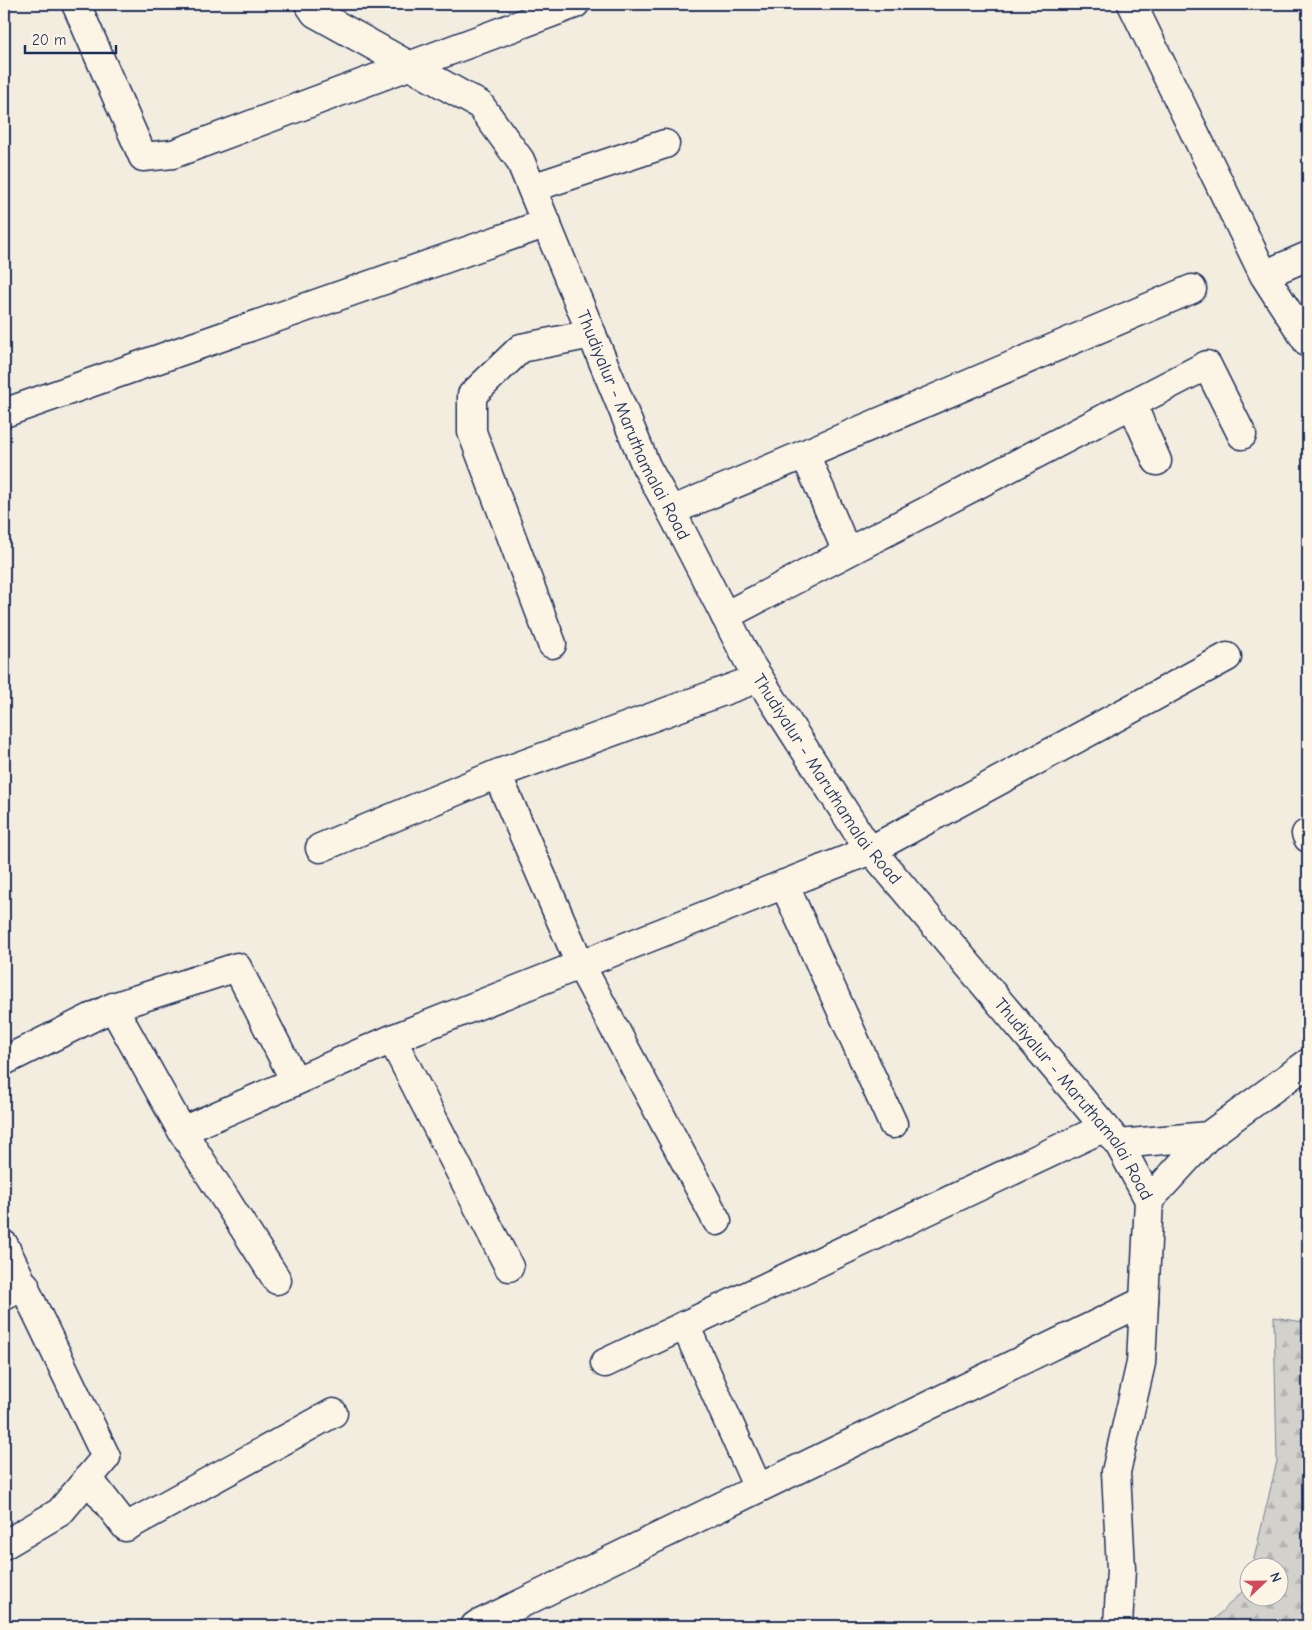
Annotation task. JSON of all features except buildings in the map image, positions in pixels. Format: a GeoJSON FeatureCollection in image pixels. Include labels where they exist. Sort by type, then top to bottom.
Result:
{"type":"FeatureCollection","features":[{"type":"Feature","properties":{"kind":"street"},"geometry":{"type":"LineString","coordinates":[[76,4],[143,157],[174,154],[575,4]]}},
{"type":"Feature","properties":{"kind":"street","name":"Thudiyalur - Maruthamalai Road"},"geometry":{"type":"LineString","coordinates":[[309,4],[315,13],[480,105],[520,160],[646,466],[750,664],[862,839],[1112,1135],[1149,1200],[1141,1363],[1116,1472],[1121,1569],[1118,1626]]}},
{"type":"Feature","properties":{"kind":"street"},"geometry":{"type":"LineString","coordinates":[[1132,4],[1264,274],[1308,343]]}},
{"type":"Feature","properties":{"kind":"street"},"geometry":{"type":"LineString","coordinates":[[532,188],[665,144]]}},
{"type":"Feature","properties":{"kind":"street"},"geometry":{"type":"LineString","coordinates":[[4,413],[547,223]]}},
{"type":"Feature","properties":{"kind":"street"},"geometry":{"type":"LineString","coordinates":[[1264,274],[1308,256]]}},
{"type":"Feature","properties":{"kind":"street"},"geometry":{"type":"LineString","coordinates":[[671,511],[1192,289]]}},
{"type":"Feature","properties":{"kind":"street"},"geometry":{"type":"LineString","coordinates":[[552,644],[472,432],[472,395],[521,348],[592,334]]}},
{"type":"Feature","properties":{"kind":"street"},"geometry":{"type":"LineString","coordinates":[[725,616],[1206,365],[1242,435]]}},
{"type":"Feature","properties":{"kind":"street"},"geometry":{"type":"LineString","coordinates":[[1132,404],[1157,461]]}},
{"type":"Feature","properties":{"kind":"street"},"geometry":{"type":"LineString","coordinates":[[805,454],[847,552]]}},
{"type":"Feature","properties":{"kind":"street"},"geometry":{"type":"LineString","coordinates":[[182,1131],[392,1039],[872,850],[1227,658]]}},
{"type":"Feature","properties":{"kind":"street"},"geometry":{"type":"LineString","coordinates":[[320,848],[497,774],[759,678]]}},
{"type":"Feature","properties":{"kind":"street"},"geometry":{"type":"LineString","coordinates":[[497,774],[580,964],[717,1221]]}},
{"type":"Feature","properties":{"kind":"street"},"geometry":{"type":"LineString","coordinates":[[784,884],[893,1124]]}},
{"type":"Feature","properties":{"kind":"street"},"geometry":{"type":"LineString","coordinates":[[4,1061],[113,1007],[238,967],[295,1081]]}},
{"type":"Feature","properties":{"kind":"street"},"geometry":{"type":"LineString","coordinates":[[113,1007],[182,1131],[277,1280]]}},
{"type":"Feature","properties":{"kind":"street"},"geometry":{"type":"LineString","coordinates":[[392,1039],[510,1267]]}},
{"type":"Feature","properties":{"kind":"street"},"geometry":{"type":"LineString","coordinates":[[1149,1200],[1208,1136],[1308,1064]]}},
{"type":"Feature","properties":{"kind":"street"},"geometry":{"type":"LineString","coordinates":[[604,1363],[685,1325],[1112,1135],[1208,1136]]}},
{"type":"Feature","properties":{"kind":"street"},"geometry":{"type":"LineString","coordinates":[[4,1245],[14,1291],[106,1457],[60,1512],[4,1545]]}},
{"type":"Feature","properties":{"kind":"street"},"geometry":{"type":"LineString","coordinates":[[475,1626],[1144,1301]]}},
{"type":"Feature","properties":{"kind":"street"},"geometry":{"type":"LineString","coordinates":[[685,1325],[758,1488]]}},
{"type":"Feature","properties":{"kind":"street"},"geometry":{"type":"LineString","coordinates":[[88,1478],[126,1527],[334,1413]]}},
{"type":"Feature","properties":{"kind":"green space"},"geometry":{"type":"Polygon","coordinates":[[[1274,1317],[1308,1323],[1308,1626],[1207,1626],[1240,1594],[1240,1608],[1290,1608],[1290,1558],[1254,1558],[1277,1461],[1274,1317]]]}}]}
